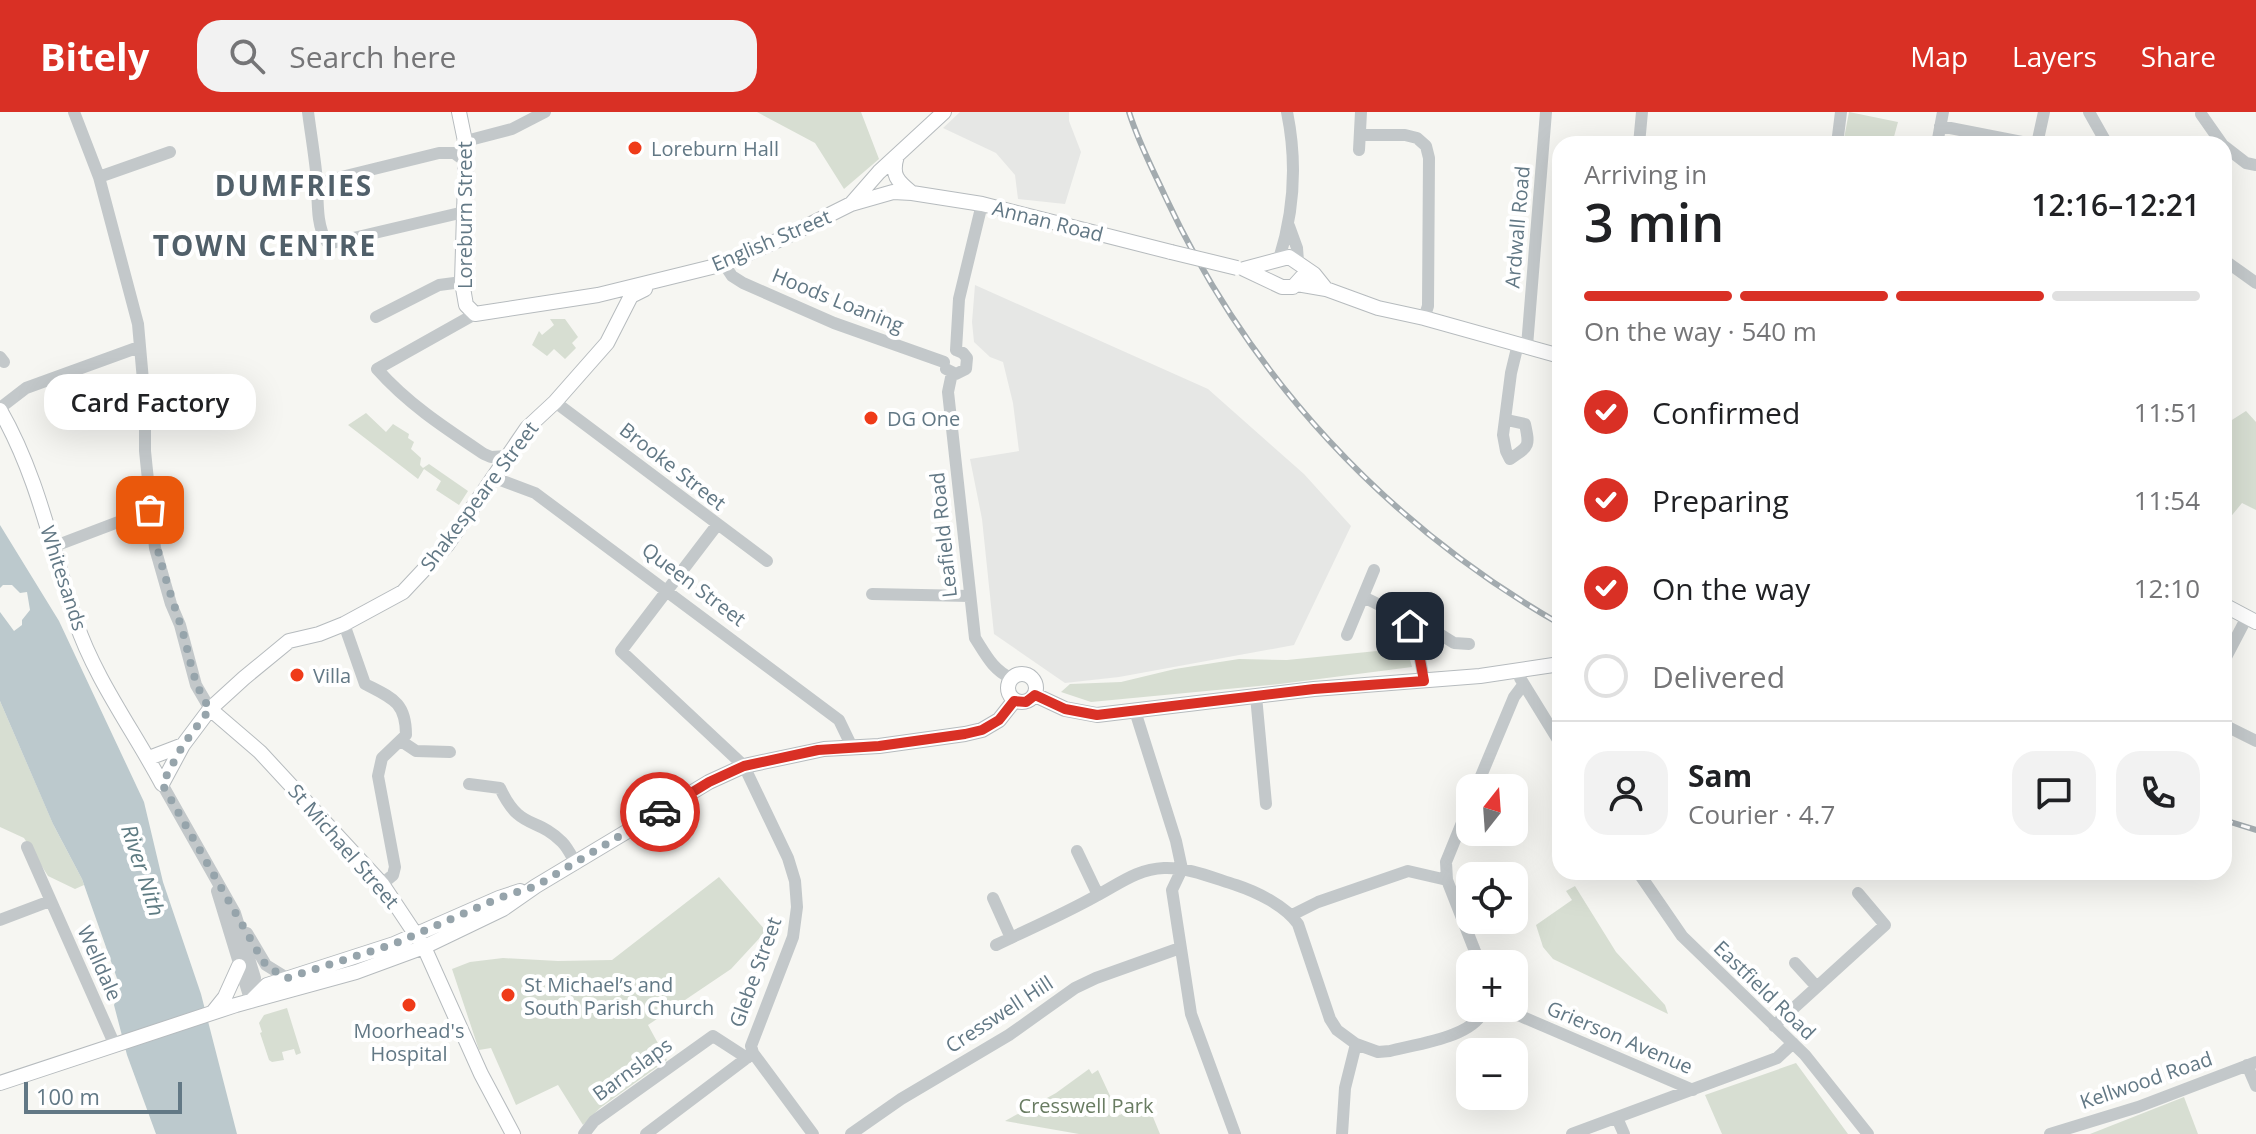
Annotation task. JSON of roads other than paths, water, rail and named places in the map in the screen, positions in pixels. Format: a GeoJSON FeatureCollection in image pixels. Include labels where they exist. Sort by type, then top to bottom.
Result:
{"type":"FeatureCollection","features":[{"type":"Feature","properties":{"kind":"main road","name":"Loreburn Street"},"geometry":{"type":"LineString","coordinates":[[459,112],[466,141],[462,282],[466,305],[475,314]]}},
{"type":"Feature","properties":{"kind":"main road"},"geometry":{"type":"LineString","coordinates":[[851,204],[897,156],[927,117],[944,112]]}},
{"type":"Feature","properties":{"kind":"main road"},"geometry":{"type":"LineString","coordinates":[[897,156],[894,174],[912,193]]}},
{"type":"Feature","properties":{"kind":"main road","name":"Annan Road"},"geometry":{"type":"LineString","coordinates":[[851,204],[893,192],[982,204],[1240,268],[1274,281]]}},
{"type":"Feature","properties":{"kind":"main road","name":"English Street"},"geometry":{"type":"LineString","coordinates":[[475,314],[598,295],[724,264],[851,204]]}},
{"type":"Feature","properties":{"kind":"main road"},"geometry":{"type":"LineString","coordinates":[[1300,263],[1303,275],[1297,284],[1288,288],[1274,281],[1272,271],[1277,261],[1289,257],[1300,263],[1314,274],[1326,289]]}},
{"type":"Feature","properties":{"kind":"main road","name":"Annan Road"},"geometry":{"type":"LineString","coordinates":[[1240,268],[1277,261]]}},
{"type":"Feature","properties":{"kind":"main road","name":"Shakespeare Street"},"geometry":{"type":"LineString","coordinates":[[162,784],[183,745],[210,709],[289,641],[344,624],[403,592],[447,545],[527,428],[555,402],[607,343],[631,296],[659,281]]}},
{"type":"Feature","properties":{"kind":"main road"},"geometry":{"type":"LineString","coordinates":[[1297,284],[1326,289],[1378,308],[1552,354]]}},
{"type":"Feature","properties":{"kind":"main road"},"geometry":{"type":"LineString","coordinates":[[598,295],[619,297],[626,308]]}},
{"type":"Feature","properties":{"kind":"main road","name":"Whitesands"},"geometry":{"type":"LineString","coordinates":[[0,409],[27,462],[77,625],[109,692],[162,784]]}},
{"type":"Feature","properties":{"kind":"main road"},"geometry":{"type":"LineString","coordinates":[[2232,609],[2251,620]]}},
{"type":"Feature","properties":{"kind":"main road"},"geometry":{"type":"LineString","coordinates":[[1035,695],[1053,705],[1086,714],[1424,681],[1520,678],[1552,667]]}},
{"type":"Feature","properties":{"kind":"main road"},"geometry":{"type":"LineString","coordinates":[[1020,674],[1029,676],[1036,686],[1035,695],[1026,702],[1014,701],[1007,690],[1011,678],[1020,674]]}},
{"type":"Feature","properties":{"kind":"main road"},"geometry":{"type":"LineString","coordinates":[[251,1001],[267,985],[420,940],[503,909],[709,782],[744,766],[806,752],[982,730],[999,720],[1014,701]]}},
{"type":"Feature","properties":{"kind":"main road","name":"St Michael Street"},"geometry":{"type":"LineString","coordinates":[[210,709],[260,752],[382,884],[420,940],[481,1074],[513,1134]]}},
{"type":"Feature","properties":{"kind":"main road"},"geometry":{"type":"LineString","coordinates":[[149,758],[183,745]]}},
{"type":"Feature","properties":{"kind":"main road"},"geometry":{"type":"LineString","coordinates":[[0,1083],[210,1013],[356,972],[420,940]]}},
{"type":"Feature","properties":{"kind":"main road"},"geometry":{"type":"LineString","coordinates":[[210,1013],[225,997],[239,966]]}},
{"type":"Feature","properties":{"kind":"street"},"geometry":{"type":"LineString","coordinates":[[74,112],[99,177],[138,324],[145,403],[145,451],[155,548],[196,685],[210,709]]}},
{"type":"Feature","properties":{"kind":"street"},"geometry":{"type":"LineString","coordinates":[[308,112],[317,183],[316,200],[326,241],[332,243],[464,212]]}},
{"type":"Feature","properties":{"kind":"street"},"geometry":{"type":"LineString","coordinates":[[466,141],[512,129],[545,112]]}},
{"type":"Feature","properties":{"kind":"street"},"geometry":{"type":"LineString","coordinates":[[1277,261],[1289,226],[1293,157],[1287,112]]}},
{"type":"Feature","properties":{"kind":"street"},"geometry":{"type":"LineString","coordinates":[[1359,150],[1361,112]]}},
{"type":"Feature","properties":{"kind":"street","name":"Ardwall Road"},"geometry":{"type":"LineString","coordinates":[[1507,420],[1511,373],[1522,345],[1546,112]]}},
{"type":"Feature","properties":{"kind":"street"},"geometry":{"type":"LineString","coordinates":[[1640,136],[1642,112]]}},
{"type":"Feature","properties":{"kind":"street"},"geometry":{"type":"LineString","coordinates":[[1838,136],[1841,112]]}},
{"type":"Feature","properties":{"kind":"street"},"geometry":{"type":"LineString","coordinates":[[1938,136],[1943,112]]}},
{"type":"Feature","properties":{"kind":"street"},"geometry":{"type":"LineString","coordinates":[[2036,136],[2044,112]]}},
{"type":"Feature","properties":{"kind":"street"},"geometry":{"type":"LineString","coordinates":[[2089,112],[2102,136]]}},
{"type":"Feature","properties":{"kind":"street"},"geometry":{"type":"LineString","coordinates":[[2201,114],[2217,136]]}},
{"type":"Feature","properties":{"kind":"street"},"geometry":{"type":"LineString","coordinates":[[1940,126],[1992,136]]}},
{"type":"Feature","properties":{"kind":"street"},"geometry":{"type":"LineString","coordinates":[[1360,135],[1405,135],[1417,138],[1426,146],[1429,158],[1428,306],[1424,318]]}},
{"type":"Feature","properties":{"kind":"street"},"geometry":{"type":"LineString","coordinates":[[99,177],[170,152]]}},
{"type":"Feature","properties":{"kind":"street"},"geometry":{"type":"LineString","coordinates":[[2232,152],[2246,163],[2256,165]]}},
{"type":"Feature","properties":{"kind":"street"},"geometry":{"type":"LineString","coordinates":[[317,183],[439,153],[454,153],[465,161]]}},
{"type":"Feature","properties":{"kind":"street"},"geometry":{"type":"LineString","coordinates":[[956,350],[959,299],[982,204]]}},
{"type":"Feature","properties":{"kind":"street"},"geometry":{"type":"LineString","coordinates":[[1289,226],[1300,263]]}},
{"type":"Feature","properties":{"kind":"street","name":"Hoods Loaning"},"geometry":{"type":"LineString","coordinates":[[724,264],[732,276],[743,283],[834,323],[944,362]]}},
{"type":"Feature","properties":{"kind":"street"},"geometry":{"type":"LineString","coordinates":[[2232,266],[2256,283]]}},
{"type":"Feature","properties":{"kind":"street"},"geometry":{"type":"LineString","coordinates":[[376,317],[439,285],[462,282]]}},
{"type":"Feature","properties":{"kind":"street","name":"English Street"},"geometry":{"type":"LineString","coordinates":[[475,314],[377,369],[398,392],[440,425],[484,454],[507,456]]}},
{"type":"Feature","properties":{"kind":"street"},"geometry":{"type":"LineString","coordinates":[[0,409],[26,388],[139,347]]}},
{"type":"Feature","properties":{"kind":"street"},"geometry":{"type":"LineString","coordinates":[[956,350],[966,355],[968,366],[963,372],[952,373],[946,369],[944,362],[949,352],[956,350]]}},
{"type":"Feature","properties":{"kind":"street","name":"Leafield Road"},"geometry":{"type":"LineString","coordinates":[[952,373],[948,392],[975,638],[1000,673],[1011,678]]}},
{"type":"Feature","properties":{"kind":"street","name":"Brooke Street"},"geometry":{"type":"LineString","coordinates":[[555,402],[767,561]]}},
{"type":"Feature","properties":{"kind":"street","name":"Queen Street"},"geometry":{"type":"LineString","coordinates":[[492,477],[535,493],[668,591],[839,720],[852,747]]}},
{"type":"Feature","properties":{"kind":"street"},"geometry":{"type":"LineString","coordinates":[[55,546],[150,510]]}},
{"type":"Feature","properties":{"kind":"street"},"geometry":{"type":"LineString","coordinates":[[717,525],[621,651],[744,766]]}},
{"type":"Feature","properties":{"kind":"street"},"geometry":{"type":"LineString","coordinates":[[1347,635],[1374,570]]}},
{"type":"Feature","properties":{"kind":"street"},"geometry":{"type":"LineString","coordinates":[[872,594],[970,596]]}},
{"type":"Feature","properties":{"kind":"street"},"geometry":{"type":"LineString","coordinates":[[1363,597],[1393,611],[1410,626],[1416,638],[1424,681]]}},
{"type":"Feature","properties":{"kind":"street"},"geometry":{"type":"LineString","coordinates":[[2232,649],[2251,620]]}},
{"type":"Feature","properties":{"kind":"street"},"geometry":{"type":"LineString","coordinates":[[344,624],[365,684],[391,698],[403,709],[406,735],[382,758],[378,776],[395,867],[393,875],[382,884]]}},
{"type":"Feature","properties":{"kind":"street"},"geometry":{"type":"LineString","coordinates":[[1416,638],[1438,633],[1454,643],[1469,644]]}},
{"type":"Feature","properties":{"kind":"street"},"geometry":{"type":"LineString","coordinates":[[1520,678],[1552,730]]}},
{"type":"Feature","properties":{"kind":"street"},"geometry":{"type":"LineString","coordinates":[[1482,774],[1520,678]]}},
{"type":"Feature","properties":{"kind":"street"},"geometry":{"type":"LineString","coordinates":[[1256,696],[1266,804]]}},
{"type":"Feature","properties":{"kind":"street"},"geometry":{"type":"LineString","coordinates":[[1135,711],[1182,869],[1172,890],[1191,1014],[1235,1134]]}},
{"type":"Feature","properties":{"kind":"street"},"geometry":{"type":"LineString","coordinates":[[2232,729],[2256,741]]}},
{"type":"Feature","properties":{"kind":"street"},"geometry":{"type":"LineString","coordinates":[[401,741],[416,751],[450,752]]}},
{"type":"Feature","properties":{"kind":"street","name":"Glebe Street"},"geometry":{"type":"LineString","coordinates":[[744,766],[788,858],[795,881],[797,907],[793,937],[752,1038],[750,1055],[813,1134]]}},
{"type":"Feature","properties":{"kind":"street"},"geometry":{"type":"LineString","coordinates":[[162,784],[266,965],[287,978]]}},
{"type":"Feature","properties":{"kind":"street"},"geometry":{"type":"LineString","coordinates":[[469,784],[500,788],[509,808],[521,819],[564,843],[576,864]]}},
{"type":"Feature","properties":{"kind":"street"},"geometry":{"type":"LineString","coordinates":[[1456,837],[1446,862],[1447,880],[1474,950]]}},
{"type":"Feature","properties":{"kind":"street","name":"Welldale"},"geometry":{"type":"LineString","coordinates":[[27,847],[113,1041]]}},
{"type":"Feature","properties":{"kind":"street"},"geometry":{"type":"LineString","coordinates":[[1077,851],[1098,895]]}},
{"type":"Feature","properties":{"kind":"street"},"geometry":{"type":"LineString","coordinates":[[996,945],[1098,895],[1123,878],[1151,869],[1182,869],[1245,888],[1292,915],[1298,924],[1330,1019],[1337,1030],[1356,1044],[1345,1088],[1342,1134]]}},
{"type":"Feature","properties":{"kind":"street"},"geometry":{"type":"LineString","coordinates":[[1292,915],[1318,902],[1408,871],[1447,880]]}},
{"type":"Feature","properties":{"kind":"street"},"geometry":{"type":"LineString","coordinates":[[213,876],[251,1001]]}},
{"type":"Feature","properties":{"kind":"street","name":"Eastfield Road"},"geometry":{"type":"LineString","coordinates":[[1644,880],[1682,936],[1793,1043],[1838,1093],[1868,1134]]}},
{"type":"Feature","properties":{"kind":"street"},"geometry":{"type":"LineString","coordinates":[[1774,1026],[1885,925],[1858,893]]}},
{"type":"Feature","properties":{"kind":"street"},"geometry":{"type":"LineString","coordinates":[[993,898],[1011,938]]}},
{"type":"Feature","properties":{"kind":"street"},"geometry":{"type":"LineString","coordinates":[[0,920],[50,901]]}},
{"type":"Feature","properties":{"kind":"street"},"geometry":{"type":"LineString","coordinates":[[235,913],[255,978],[251,1001]]}},
{"type":"Feature","properties":{"kind":"street","name":"Cresswell Hill"},"geometry":{"type":"LineString","coordinates":[[851,1134],[901,1099],[1009,1035],[1075,988],[1180,948]]}},
{"type":"Feature","properties":{"kind":"street"},"geometry":{"type":"LineString","coordinates":[[1795,963],[1816,986]]}},
{"type":"Feature","properties":{"kind":"street","name":"Grierson Avenue"},"geometry":{"type":"LineString","coordinates":[[1528,1019],[1693,1090]]}},
{"type":"Feature","properties":{"kind":"street","name":"Grierson Avenue"},"geometry":{"type":"LineString","coordinates":[[1356,1044],[1378,1052],[1390,1051],[1452,1034],[1478,1022]]}},
{"type":"Feature","properties":{"kind":"street","name":"Barnslaps"},"geometry":{"type":"LineString","coordinates":[[584,1134],[594,1121],[713,1036],[750,1055]]}},
{"type":"Feature","properties":{"kind":"street"},"geometry":{"type":"LineString","coordinates":[[1572,1134],[1777,1058],[1793,1043]]}},
{"type":"Feature","properties":{"kind":"street"},"geometry":{"type":"LineString","coordinates":[[646,1134],[750,1055]]}},
{"type":"Feature","properties":{"kind":"street"},"geometry":{"type":"LineString","coordinates":[[2252,1063],[2256,1086]]}},
{"type":"Feature","properties":{"kind":"street","name":"Kellwood Road"},"geometry":{"type":"LineString","coordinates":[[2050,1134],[2138,1107],[2252,1063]]}},
{"type":"Feature","properties":{"kind":"street"},"geometry":{"type":"LineString","coordinates":[[1617,1118],[1624,1134]]}},
{"type":"Feature","properties":{"kind":"street"},"geometry":{"type":"LineString","coordinates":[[594,1121],[602,1134]]}},
{"type":"Feature","properties":{"kind":"water","name":"River Nith"},"geometry":{"type":"Polygon","coordinates":[[[0,525],[59,621],[144,802],[163,882],[201,994],[237,1134],[156,1134],[127,1055],[114,1005],[120,987],[82,879],[53,824],[0,701],[0,612],[14,631],[22,625],[30,610],[27,592],[20,593],[12,585],[0,588],[0,525]]]}},
{"type":"Feature","properties":{"kind":"railway"},"geometry":{"type":"LineString","coordinates":[[1129,112],[1150,165],[1199,262],[1238,325],[1281,385],[1329,441],[1381,493],[1437,541],[1497,585],[1552,619]]}},
{"type":"Feature","properties":{"kind":"railway"},"geometry":{"type":"LineString","coordinates":[[2232,822],[2256,830]]}},
{"type":"Feature","properties":{"kind":"place","name":"Loreburn Hall"},"geometry":{"type":"Point","coordinates":[635,148]}},
{"type":"Feature","properties":{"kind":"place","name":"DG One"},"geometry":{"type":"Point","coordinates":[871,418]}},
{"type":"Feature","properties":{"kind":"place","name":"Card Factory"},"geometry":{"type":"Point","coordinates":[150,510]}},
{"type":"Feature","properties":{"kind":"place","name":"Villa"},"geometry":{"type":"Point","coordinates":[297,675]}},
{"type":"Feature","properties":{"kind":"place","name":"St Michael’s and South Parish Church"},"geometry":{"type":"Point","coordinates":[508,995]}},
{"type":"Feature","properties":{"kind":"place","name":"Moorhead's Hospital"},"geometry":{"type":"Point","coordinates":[409,1005]}},
{"type":"Feature","properties":{"kind":"district","name":"DUMFRIES"},"geometry":{"type":"Point","coordinates":[294,185]}},
{"type":"Feature","properties":{"kind":"district","name":"TOWN CENTRE"},"geometry":{"type":"Point","coordinates":[265,245]}},
{"type":"Feature","properties":{"kind":"park label","name":"Cresswell Park"},"geometry":{"type":"Point","coordinates":[1086,1105]}}]}
